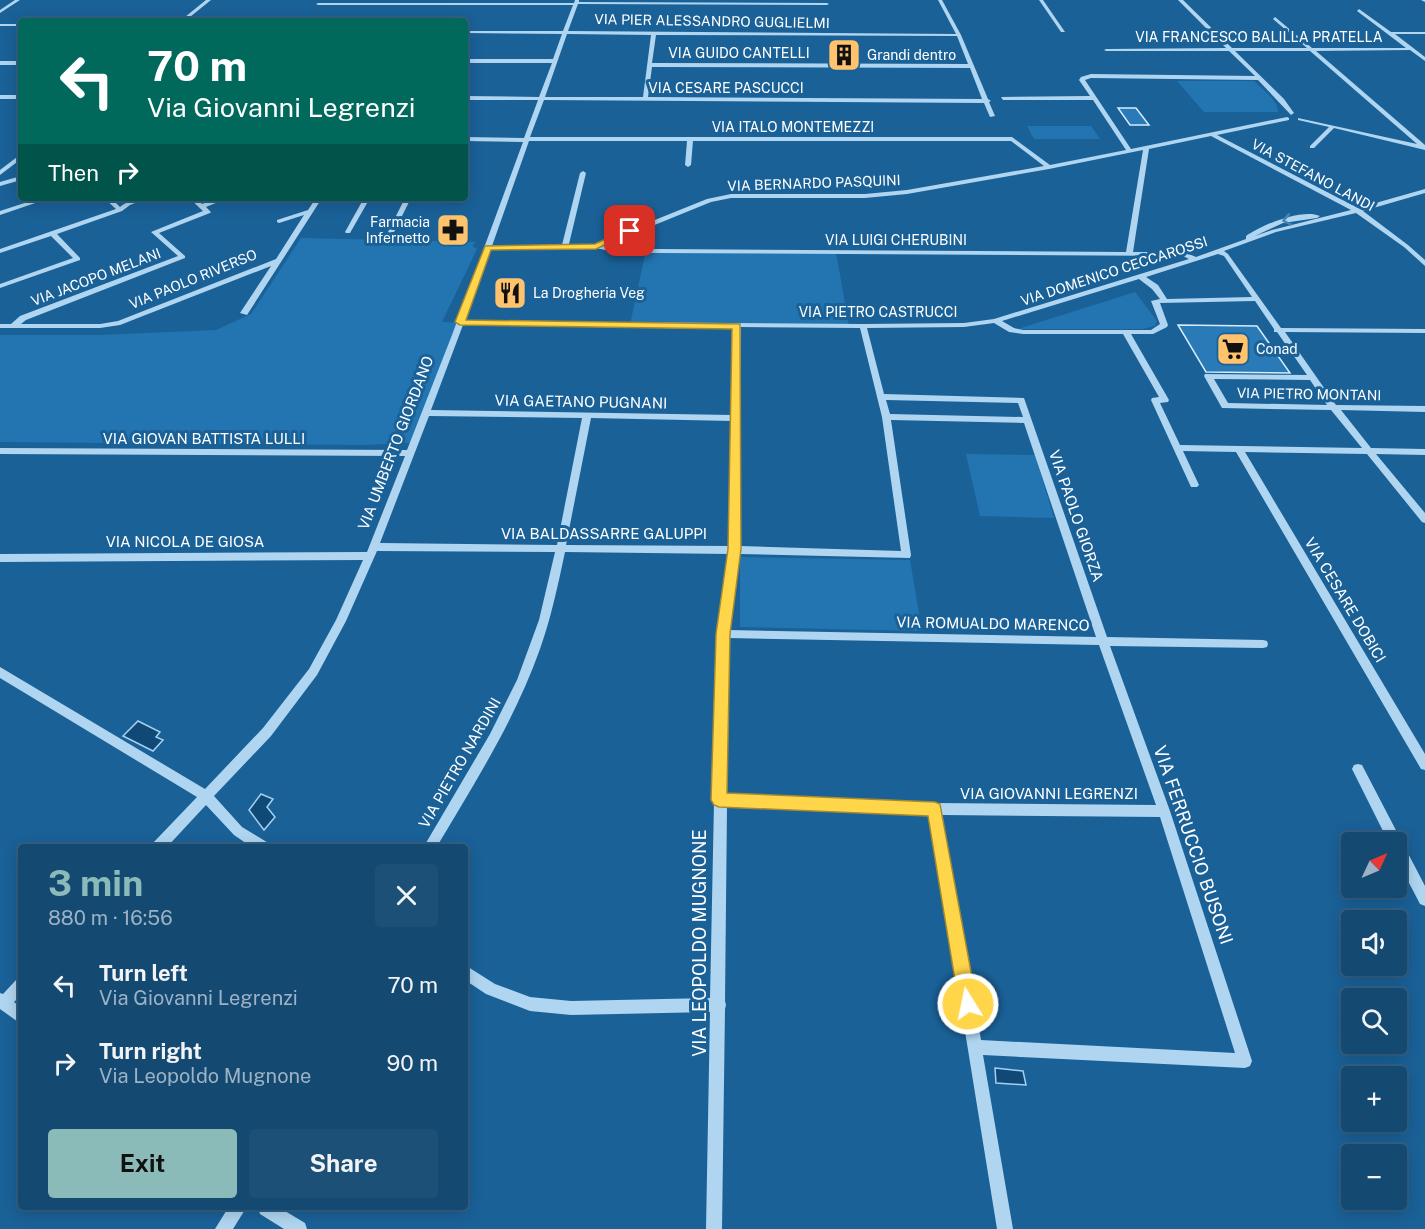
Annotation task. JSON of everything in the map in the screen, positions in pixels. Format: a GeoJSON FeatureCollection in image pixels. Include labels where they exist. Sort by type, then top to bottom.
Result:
{"type":"FeatureCollection","features":[{"type":"Feature","properties":{"kind":"street"},"geometry":{"type":"LineString","coordinates":[[0,12],[18,0]]}},
{"type":"Feature","properties":{"kind":"street"},"geometry":{"type":"LineString","coordinates":[[186,18],[209,0]]}},
{"type":"Feature","properties":{"kind":"street"},"geometry":{"type":"LineString","coordinates":[[940,0],[959,35],[988,101],[992,116]]}},
{"type":"Feature","properties":{"kind":"street"},"geometry":{"type":"LineString","coordinates":[[1041,0],[1064,29]]}},
{"type":"Feature","properties":{"kind":"street"},"geometry":{"type":"LineString","coordinates":[[1180,0],[1282,100],[1289,116],[1300,116],[1300,119],[1425,148]]}},
{"type":"Feature","properties":{"kind":"street","name":"VIA UMBERTO GIORDANO"},"geometry":{"type":"LineString","coordinates":[[161,844],[267,732],[313,672],[341,621],[372,552],[460,322],[576,2]]}},
{"type":"Feature","properties":{"kind":"street"},"geometry":{"type":"LineString","coordinates":[[318,4],[814,2],[827,4]]}},
{"type":"Feature","properties":{"kind":"street"},"geometry":{"type":"LineString","coordinates":[[1359,10],[1425,59]]}},
{"type":"Feature","properties":{"kind":"street"},"geometry":{"type":"LineString","coordinates":[[1275,18],[1425,148]]}},
{"type":"Feature","properties":{"kind":"street"},"geometry":{"type":"LineString","coordinates":[[0,25],[18,25]]}},
{"type":"Feature","properties":{"kind":"street","name":"VIA PIER ALESSANDRO GUGLIELMI"},"geometry":{"type":"LineString","coordinates":[[468,32],[959,35]]}},
{"type":"Feature","properties":{"kind":"street"},"geometry":{"type":"LineString","coordinates":[[646,97],[654,32]]}},
{"type":"Feature","properties":{"kind":"street"},"geometry":{"type":"LineString","coordinates":[[1390,33],[1425,33]]}},
{"type":"Feature","properties":{"kind":"street","name":"VIA FRANCESCO BALILLA PRATELLA"},"geometry":{"type":"LineString","coordinates":[[1106,50],[1411,49]]}},
{"type":"Feature","properties":{"kind":"street"},"geometry":{"type":"LineString","coordinates":[[468,61],[555,62]]}},
{"type":"Feature","properties":{"kind":"street"},"geometry":{"type":"LineString","coordinates":[[0,63],[18,63]]}},
{"type":"Feature","properties":{"kind":"street","name":"VIA GUIDO CANTELLI"},"geometry":{"type":"LineString","coordinates":[[649,65],[972,66]]}},
{"type":"Feature","properties":{"kind":"street"},"geometry":{"type":"LineString","coordinates":[[1130,151],[1082,80],[1086,76],[1259,78]]}},
{"type":"Feature","properties":{"kind":"street","name":"VIA CESARE PASCUCCI"},"geometry":{"type":"LineString","coordinates":[[468,98],[542,96],[988,101]]}},
{"type":"Feature","properties":{"kind":"street"},"geometry":{"type":"LineString","coordinates":[[0,97],[18,97]]}},
{"type":"Feature","properties":{"kind":"street"},"geometry":{"type":"LineString","coordinates":[[0,106],[13,97]]}},
{"type":"Feature","properties":{"kind":"street"},"geometry":{"type":"LineString","coordinates":[[1003,98],[1094,98]]}},
{"type":"Feature","properties":{"kind":"street","name":"VIA BERNARDO PASQUINI"},"geometry":{"type":"LineString","coordinates":[[488,248],[596,246],[709,200],[731,196],[865,196],[907,192],[1213,135],[1289,116]]}},
{"type":"Feature","properties":{"kind":"street"},"geometry":{"type":"LineString","coordinates":[[1312,147],[1332,126]]}},
{"type":"Feature","properties":{"kind":"street","name":"VIA STEFANO LANDI"},"geometry":{"type":"LineString","coordinates":[[1213,135],[1358,211],[1406,246],[1425,264]]}},
{"type":"Feature","properties":{"kind":"street","name":"VIA ITALO MONTEMEZZI"},"geometry":{"type":"LineString","coordinates":[[468,139],[1012,139],[1049,167]]}},
{"type":"Feature","properties":{"kind":"street"},"geometry":{"type":"LineString","coordinates":[[688,165],[690,139]]}},
{"type":"Feature","properties":{"kind":"street"},"geometry":{"type":"LineString","coordinates":[[1129,254],[1146,148]]}},
{"type":"Feature","properties":{"kind":"street"},"geometry":{"type":"LineString","coordinates":[[0,173],[18,158]]}},
{"type":"Feature","properties":{"kind":"street"},"geometry":{"type":"LineString","coordinates":[[565,248],[583,173]]}},
{"type":"Feature","properties":{"kind":"street"},"geometry":{"type":"LineString","coordinates":[[0,184],[18,179]]}},
{"type":"Feature","properties":{"kind":"street","name":"VIA DOMENICO CECCAROSSI"},"geometry":{"type":"LineString","coordinates":[[995,321],[1196,259],[1240,243],[1425,191]]}},
{"type":"Feature","properties":{"kind":"street"},"geometry":{"type":"LineString","coordinates":[[0,213],[38,201]]}},
{"type":"Feature","properties":{"kind":"street"},"geometry":{"type":"LineString","coordinates":[[110,201],[120,210]]}},
{"type":"Feature","properties":{"kind":"street"},"geometry":{"type":"LineString","coordinates":[[0,251],[120,210],[136,201]]}},
{"type":"Feature","properties":{"kind":"street"},"geometry":{"type":"LineString","coordinates":[[196,201],[202,206],[216,201]]}},
{"type":"Feature","properties":{"kind":"street"},"geometry":{"type":"LineString","coordinates":[[243,313],[317,201]]}},
{"type":"Feature","properties":{"kind":"street"},"geometry":{"type":"LineString","coordinates":[[348,232],[364,201]]}},
{"type":"Feature","properties":{"kind":"street"},"geometry":{"type":"LineString","coordinates":[[391,232],[406,201]]}},
{"type":"Feature","properties":{"kind":"street","name":"VIA JACOPO MELANI"},"geometry":{"type":"LineString","coordinates":[[13,326],[22,318],[183,257],[154,232],[207,212],[202,206]]}},
{"type":"Feature","properties":{"kind":"street"},"geometry":{"type":"LineString","coordinates":[[279,221],[312,211]]}},
{"type":"Feature","properties":{"kind":"street"},"geometry":{"type":"LineString","coordinates":[[0,286],[78,259],[52,233]]}},
{"type":"Feature","properties":{"kind":"street","name":"VIA LUIGI CHERUBINI"},"geometry":{"type":"LineString","coordinates":[[596,246],[614,250],[658,251],[1184,254],[1196,259]]}},
{"type":"Feature","properties":{"kind":"street"},"geometry":{"type":"LineString","coordinates":[[1218,251],[1226,255],[1334,408],[1425,520]]}},
{"type":"Feature","properties":{"kind":"street","name":"VIA PAOLO RIVERSO"},"geometry":{"type":"LineString","coordinates":[[0,326],[100,326],[120,323],[277,261]]}},
{"type":"Feature","properties":{"kind":"street"},"geometry":{"type":"LineString","coordinates":[[1140,276],[1155,287],[1166,301],[1256,299]]}},
{"type":"Feature","properties":{"kind":"street","name":"VIA PIETRO CASTRUCCI"},"geometry":{"type":"LineString","coordinates":[[460,322],[863,326],[964,325],[995,321],[1012,330],[1023,332],[1153,332],[1164,325],[1155,301],[1166,301]]}},
{"type":"Feature","properties":{"kind":"street","name":"VIA LEOPOLDO MUGNONE"},"geometry":{"type":"LineString","coordinates":[[714,1229],[723,634],[735,549],[737,326]]}},
{"type":"Feature","properties":{"kind":"street"},"geometry":{"type":"LineString","coordinates":[[863,326],[886,417],[1028,420]]}},
{"type":"Feature","properties":{"kind":"street"},"geometry":{"type":"LineString","coordinates":[[1277,330],[1425,331]]}},
{"type":"Feature","properties":{"kind":"street"},"geometry":{"type":"LineString","coordinates":[[1126,332],[1165,400],[1155,400],[1194,485]]}},
{"type":"Feature","properties":{"kind":"street","name":"VIA PIETRO MONTANI"},"geometry":{"type":"LineString","coordinates":[[1314,378],[1208,376],[1225,406],[1425,409]]}},
{"type":"Feature","properties":{"kind":"street","name":"VIA PAOLO GIORZA"},"geometry":{"type":"LineString","coordinates":[[880,397],[1021,400],[1103,642]]}},
{"type":"Feature","properties":{"kind":"street","name":"VIA GAETANO PUGNANI"},"geometry":{"type":"LineString","coordinates":[[424,413],[737,418]]}},
{"type":"Feature","properties":{"kind":"street","name":"VIA PIETRO NARDINI"},"geometry":{"type":"LineString","coordinates":[[431,844],[483,759],[515,697],[543,622],[561,548],[587,415]]}},
{"type":"Feature","properties":{"kind":"street","name":"VIA BALDASSARRE GALUPPI"},"geometry":{"type":"LineString","coordinates":[[372,552],[561,548],[735,549],[906,555],[886,417]]}},
{"type":"Feature","properties":{"kind":"street"},"geometry":{"type":"LineString","coordinates":[[1176,448],[1425,452]]}},
{"type":"Feature","properties":{"kind":"street","name":"VIA CESARE DOBICI"},"geometry":{"type":"LineString","coordinates":[[1239,450],[1424,762]]}},
{"type":"Feature","properties":{"kind":"street","name":"VIA GIOVAN BATTISTA LULLI"},"geometry":{"type":"LineString","coordinates":[[0,451],[408,453]]}},
{"type":"Feature","properties":{"kind":"street","name":"VIA NICOLA DE GIOSA"},"geometry":{"type":"LineString","coordinates":[[0,558],[372,552]]}},
{"type":"Feature","properties":{"kind":"street","name":"VIA ROMUALDO MARENCO"},"geometry":{"type":"LineString","coordinates":[[723,634],[1263,644]]}},
{"type":"Feature","properties":{"kind":"street","name":"VIA FERRUCCIO BUSONI"},"geometry":{"type":"LineString","coordinates":[[975,1047],[1245,1061],[1164,811],[1103,642]]}},
{"type":"Feature","properties":{"kind":"street"},"geometry":{"type":"LineString","coordinates":[[0,672],[207,797],[238,831],[258,844]]}},
{"type":"Feature","properties":{"kind":"street"},"geometry":{"type":"LineString","coordinates":[[1358,769],[1390,832]]}},
{"type":"Feature","properties":{"kind":"street","name":"VIA GIOVANNI LEGRENZI"},"geometry":{"type":"LineString","coordinates":[[719,800],[935,809],[1164,811]]}},
{"type":"Feature","properties":{"kind":"street"},"geometry":{"type":"LineString","coordinates":[[935,809],[1005,1229]]}},
{"type":"Feature","properties":{"kind":"street"},"geometry":{"type":"LineString","coordinates":[[1407,865],[1425,899]]}},
{"type":"Feature","properties":{"kind":"street"},"geometry":{"type":"LineString","coordinates":[[468,974],[491,988],[530,1004],[571,1008],[719,1005]]}},
{"type":"Feature","properties":{"kind":"street"},"geometry":{"type":"LineString","coordinates":[[18,988],[2,1002],[18,1015]]}},
{"type":"Feature","properties":{"kind":"street"},"geometry":{"type":"LineString","coordinates":[[223,1229],[237,1210]]}},
{"type":"Feature","properties":{"kind":"street"},"geometry":{"type":"LineString","coordinates":[[269,1210],[299,1229]]}},
{"type":"Feature","properties":{"kind":"shaded area"},"geometry":{"type":"Polygon","coordinates":[[[1177,81],[1254,81],[1273,99],[1278,112],[1204,112],[1177,81]]]}},
{"type":"Feature","properties":{"kind":"shaded area"},"geometry":{"type":"Polygon","coordinates":[[[1027,126],[1091,126],[1100,139],[1034,139],[1027,126]]]}},
{"type":"Feature","properties":{"kind":"shaded area"},"geometry":{"type":"Polygon","coordinates":[[[301,238],[476,242],[472,246],[477,249],[442,322],[460,323],[412,443],[361,445],[0,442],[0,335],[99,335],[216,330],[251,314],[301,238]]]}},
{"type":"Feature","properties":{"kind":"shaded area"},"geometry":{"type":"Polygon","coordinates":[[[646,250],[836,252],[849,326],[630,325],[646,250]]]}},
{"type":"Feature","properties":{"kind":"shaded area"},"geometry":{"type":"Polygon","coordinates":[[[1135,292],[1157,321],[1155,326],[1142,329],[1018,329],[1135,292]]]}},
{"type":"Feature","properties":{"kind":"shaded area"},"geometry":{"type":"Polygon","coordinates":[[[966,454],[1035,455],[1054,518],[980,516],[966,454]]]}},
{"type":"Feature","properties":{"kind":"shaded area"},"geometry":{"type":"Polygon","coordinates":[[[740,557],[910,560],[922,631],[740,627],[740,557]]]}},
{"type":"Feature","properties":{"kind":"shaded area"},"geometry":{"type":"Polygon","coordinates":[[[138,721],[160,732],[156,737],[163,740],[153,751],[123,736],[138,721]]]}},
{"type":"Feature","properties":{"kind":"shaded area"},"geometry":{"type":"Polygon","coordinates":[[[261,794],[273,799],[267,807],[275,817],[264,830],[249,810],[261,794]]]}},
{"type":"Feature","properties":{"kind":"shaded area"},"geometry":{"type":"Polygon","coordinates":[[[995,1068],[1023,1071],[1026,1085],[996,1083],[995,1068]]]}},
{"type":"Feature","properties":{"kind":"building"},"geometry":{"type":"Polygon","coordinates":[[[1118,108],[1136,108],[1149,125],[1130,125],[1118,108]]]}},
{"type":"Feature","properties":{"kind":"building","name":"Conad"},"geometry":{"type":"Polygon","coordinates":[[[1178,325],[1257,326],[1290,373],[1206,372],[1178,325]]]}},
{"type":"Feature","properties":{"kind":"place","name":"Grandi dentro"},"geometry":{"type":"Point","coordinates":[844,55]}},
{"type":"Feature","properties":{"kind":"place","name":"Farmacia Infernetto"},"geometry":{"type":"Point","coordinates":[453,230]}},
{"type":"Feature","properties":{"kind":"place","name":"La Drogheria Veg"},"geometry":{"type":"Point","coordinates":[510,293]}},
{"type":"Feature","properties":{"kind":"place","name":"Conad"},"geometry":{"type":"Point","coordinates":[1233,349]}},
{"type":"Feature","properties":{"kind":"route"},"geometry":{"type":"LineString","coordinates":[[630,231],[596,246],[488,248],[460,322],[737,326],[735,549],[723,634],[719,800],[935,809],[968,1004]]}}]}
